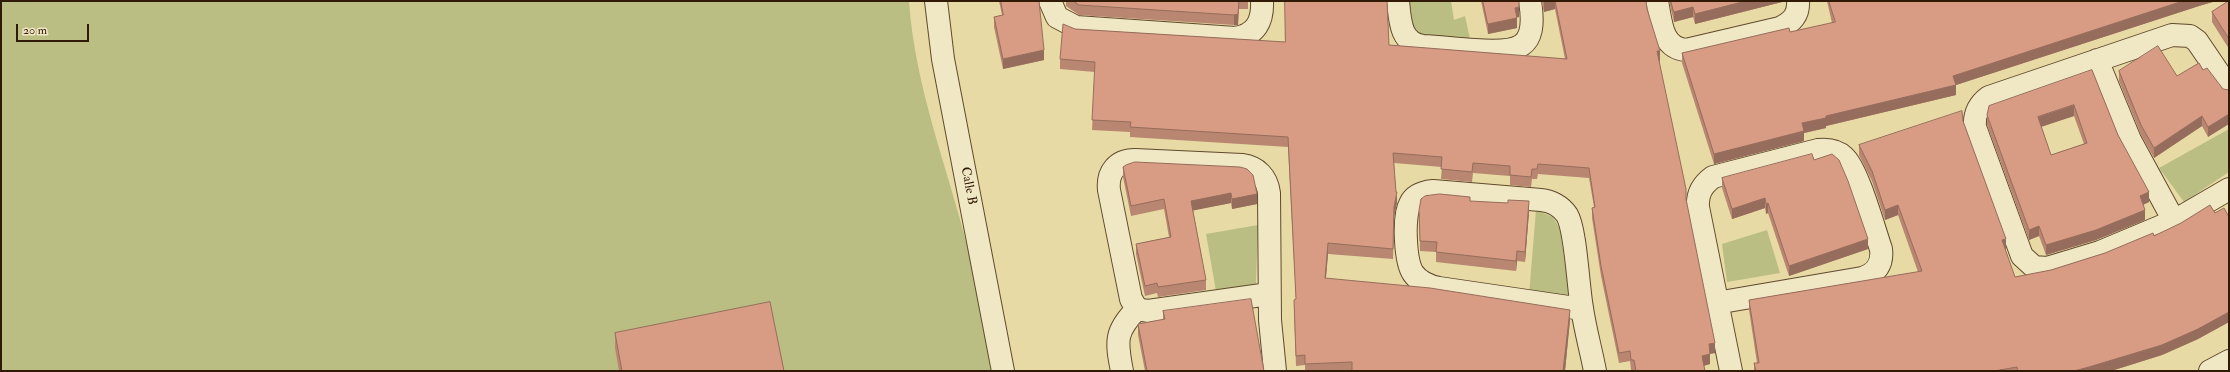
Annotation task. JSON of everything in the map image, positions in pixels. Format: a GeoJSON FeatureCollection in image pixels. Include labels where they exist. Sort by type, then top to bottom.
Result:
{"type":"FeatureCollection","features":[{"type":"Feature","properties":{"kind":"street","name":"Calle B"},"geometry":{"type":"LineString","coordinates":[[936,1],[943,59],[1003,371]]}},
{"type":"Feature","properties":{"kind":"street"},"geometry":{"type":"LineString","coordinates":[[1050,1],[1058,17],[1076,27],[1235,38],[1243,37],[1255,29],[1262,18],[1262,1]]}},
{"type":"Feature","properties":{"kind":"street"},"geometry":{"type":"LineString","coordinates":[[1398,1],[1402,30],[1412,43],[1423,46],[1501,52],[1521,46],[1531,34],[1533,19],[1530,1]]}},
{"type":"Feature","properties":{"kind":"street"},"geometry":{"type":"LineString","coordinates":[[1657,1],[1665,37],[1674,47],[1686,50],[1780,28],[1789,23],[1796,16],[1798,1]]}},
{"type":"Feature","properties":{"kind":"street"},"geometry":{"type":"LineString","coordinates":[[2227,194],[2174,221],[2100,252],[2047,268],[2034,267],[2022,256],[1975,127],[1976,113],[1979,106],[1988,97],[2172,35],[2190,36],[2203,48],[2229,88]]}},
{"type":"Feature","properties":{"kind":"street"},"geometry":{"type":"LineString","coordinates":[[2097,60],[2130,140],[2174,221]]}},
{"type":"Feature","properties":{"kind":"street"},"geometry":{"type":"LineString","coordinates":[[1716,303],[1862,278],[1873,273],[1878,268],[1881,263],[1881,249],[1854,172],[1844,157],[1828,149],[1818,150],[1713,178],[1702,187],[1697,200],[1698,207],[1716,303],[1730,371]]}},
{"type":"Feature","properties":{"kind":"street"},"geometry":{"type":"LineString","coordinates":[[1269,294],[1148,311],[1137,309],[1131,299],[1108,182],[1114,168],[1127,160],[1242,165],[1249,166],[1261,174],[1268,186],[1269,193],[1269,294],[1274,371]]}},
{"type":"Feature","properties":{"kind":"street"},"geometry":{"type":"LineString","coordinates":[[1582,309],[1439,288],[1424,284],[1413,273],[1408,258],[1406,215],[1410,202],[1420,194],[1433,191],[1541,200],[1555,204],[1566,214],[1572,229],[1582,309],[1595,371]]}},
{"type":"Feature","properties":{"kind":"street"},"geometry":{"type":"LineString","coordinates":[[1122,371],[1118,339],[1124,322],[1137,309]]}},
{"type":"Feature","properties":{"kind":"street"},"geometry":{"type":"LineString","coordinates":[[2210,371],[2229,361]]}},
{"type":"Feature","properties":{"kind":"green space"},"geometry":{"type":"Polygon","coordinates":[[[1,1],[909,1],[912,33],[918,64],[933,126],[968,249],[992,371],[1,371],[1,1]]]}},
{"type":"Feature","properties":{"kind":"green space"},"geometry":{"type":"Polygon","coordinates":[[[1407,1],[1451,1],[1454,20],[1465,16],[1471,43],[1427,40],[1412,31],[1407,1]]]}},
{"type":"Feature","properties":{"kind":"green space"},"geometry":{"type":"Polygon","coordinates":[[[2229,129],[2229,172],[2184,202],[2159,168],[2229,129]]]}},
{"type":"Feature","properties":{"kind":"green space"},"geometry":{"type":"Polygon","coordinates":[[[1536,210],[1553,217],[1560,229],[1570,297],[1529,295],[1536,210]]]}},
{"type":"Feature","properties":{"kind":"green space"},"geometry":{"type":"Polygon","coordinates":[[[1258,225],[1256,284],[1216,291],[1206,234],[1258,225]]]}},
{"type":"Feature","properties":{"kind":"green space"},"geometry":{"type":"Polygon","coordinates":[[[1767,230],[1780,273],[1727,282],[1722,244],[1767,230]]]}},
{"type":"Feature","properties":{"kind":"building"},"geometry":{"type":"Polygon","coordinates":[[[1001,1],[1039,1],[1044,50],[1003,59],[994,17],[1003,15],[1001,1]]]}},
{"type":"Feature","properties":{"kind":"building"},"geometry":{"type":"Polygon","coordinates":[[[1074,1],[1239,1],[1238,14],[1234,15],[1079,5],[1074,1]]]}},
{"type":"Feature","properties":{"kind":"building"},"geometry":{"type":"Polygon","coordinates":[[[1285,1],[1387,1],[1389,45],[1567,59],[1555,1],[1646,1],[1660,51],[1657,51],[1686,189],[1686,199],[1715,343],[1709,344],[1710,354],[1702,356],[1705,371],[1636,371],[1634,360],[1631,360],[1630,351],[1619,353],[1601,266],[1592,208],[1595,207],[1589,168],[1538,164],[1537,169],[1532,169],[1531,177],[1510,175],[1510,166],[1473,163],[1472,172],[1441,169],[1442,157],[1393,153],[1397,192],[1394,207],[1393,249],[1328,243],[1325,278],[1430,288],[1570,310],[1563,371],[1352,371],[1352,362],[1305,364],[1305,355],[1296,356],[1294,300],[1296,299],[1288,137],[1130,127],[1131,122],[1092,120],[1095,62],[1060,59],[1063,24],[1075,29],[1285,42],[1285,1]]]}},
{"type":"Feature","properties":{"kind":"building"},"geometry":{"type":"Polygon","coordinates":[[[1483,1],[1519,1],[1519,7],[1515,8],[1517,18],[1488,24],[1483,1]]]}},
{"type":"Feature","properties":{"kind":"building"},"geometry":{"type":"Polygon","coordinates":[[[1671,1],[1746,1],[1695,14],[1693,7],[1674,12],[1671,1]]]}},
{"type":"Feature","properties":{"kind":"building"},"geometry":{"type":"Polygon","coordinates":[[[1829,1],[2183,1],[1953,76],[1956,85],[1826,116],[1826,118],[1802,123],[1804,131],[1714,154],[1682,53],[1789,28],[1790,32],[1835,22],[1829,1]]]}},
{"type":"Feature","properties":{"kind":"building"},"geometry":{"type":"Polygon","coordinates":[[[2229,1],[2229,39],[2212,12],[2229,1]]]}},
{"type":"Feature","properties":{"kind":"building"},"geometry":{"type":"Polygon","coordinates":[[[2158,46],[2177,76],[2199,63],[2203,70],[2207,68],[2223,89],[2229,90],[2229,114],[2208,127],[2202,116],[2154,148],[2141,125],[2119,71],[2158,46]]]}},
{"type":"Feature","properties":{"kind":"building"},"geometry":{"type":"Polygon","coordinates":[[[2092,70],[2118,135],[2149,192],[2140,196],[2145,210],[2096,230],[2046,245],[2039,226],[2029,230],[1987,115],[1989,106],[2092,70]],[[2074,105],[2038,117],[2051,155],[2087,143],[2074,105]]]}},
{"type":"Feature","properties":{"kind":"building"},"geometry":{"type":"Polygon","coordinates":[[[1962,111],[1963,121],[2006,239],[2002,240],[2015,277],[2051,270],[2105,253],[2153,233],[2154,236],[2181,223],[2210,205],[2215,213],[2224,208],[2229,217],[2229,312],[2198,329],[2162,345],[2074,371],[2018,371],[2017,367],[1994,371],[1756,371],[1754,363],[1759,363],[1749,300],[1922,271],[1898,205],[1885,210],[1872,171],[1859,145],[1962,111]]]}},
{"type":"Feature","properties":{"kind":"building"},"geometry":{"type":"Polygon","coordinates":[[[1812,154],[1814,160],[1832,154],[1839,160],[1848,181],[1868,239],[1789,266],[1765,198],[1732,209],[1722,178],[1812,154]]]}},
{"type":"Feature","properties":{"kind":"building"},"geometry":{"type":"Polygon","coordinates":[[[1135,162],[1240,167],[1247,169],[1253,175],[1257,194],[1232,199],[1231,193],[1191,201],[1206,280],[1158,287],[1157,283],[1145,286],[1136,244],[1171,237],[1164,199],[1131,206],[1123,167],[1135,162]]]}},
{"type":"Feature","properties":{"kind":"building"},"geometry":{"type":"Polygon","coordinates":[[[1440,194],[1470,197],[1470,201],[1508,203],[1508,200],[1529,201],[1525,252],[1517,251],[1516,261],[1436,252],[1437,242],[1420,241],[1419,210],[1421,199],[1425,196],[1440,194]]]}},
{"type":"Feature","properties":{"kind":"building"},"geometry":{"type":"Polygon","coordinates":[[[1251,299],[1264,371],[1147,371],[1138,324],[1165,319],[1163,311],[1251,299]]]}},
{"type":"Feature","properties":{"kind":"building"},"geometry":{"type":"Polygon","coordinates":[[[770,302],[784,371],[622,371],[615,333],[770,302]]]}}]}
